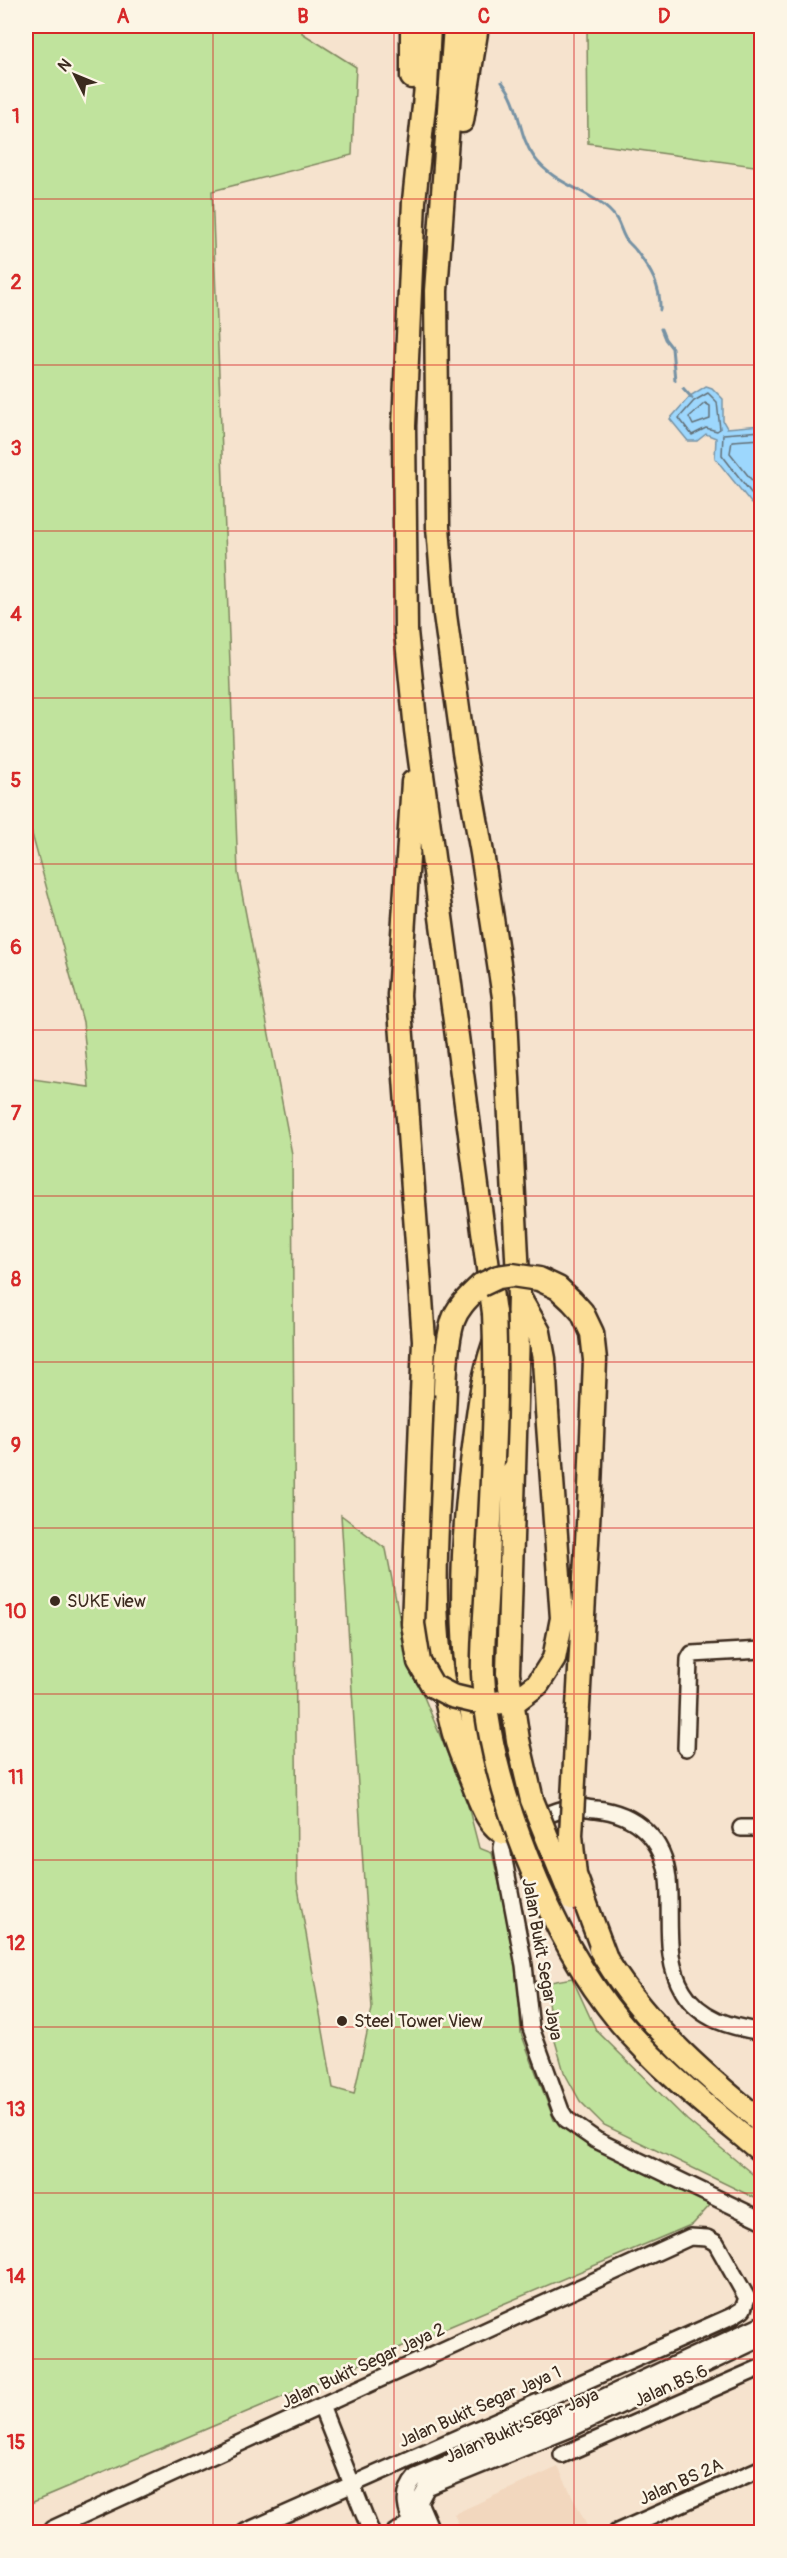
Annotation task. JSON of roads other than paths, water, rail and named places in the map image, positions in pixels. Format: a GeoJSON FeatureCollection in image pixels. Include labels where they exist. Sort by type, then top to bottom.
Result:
{"type":"FeatureCollection","features":[{"type":"Feature","properties":{"kind":"highway"},"geometry":{"type":"LineString","coordinates":[[412,26],[410,146],[414,201]]}},
{"type":"Feature","properties":{"kind":"highway"},"geometry":{"type":"LineString","coordinates":[[429,26],[426,87],[414,201],[404,426],[406,631],[416,730],[494,1313],[495,1340],[483,1673],[490,1727],[502,1782],[523,1847],[582,1971],[621,2023],[662,2067],[762,2152]]}},
{"type":"Feature","properties":{"kind":"highway"},"geometry":{"type":"LineString","coordinates":[[455,26],[436,291],[438,527],[445,615],[464,752],[504,997],[519,1298],[508,1673],[518,1740],[532,1800],[565,1888],[607,1961],[641,2007],[678,2050],[762,2122]]}},
{"type":"Feature","properties":{"kind":"highway"},"geometry":{"type":"LineString","coordinates":[[436,291],[477,26]]}},
{"type":"Feature","properties":{"kind":"highway"},"geometry":{"type":"LineString","coordinates":[[416,730],[399,995],[424,1340],[412,1624],[419,1662],[433,1686],[452,1696],[495,1703],[517,1700],[538,1684],[554,1659],[562,1618],[544,1359],[539,1332],[519,1298]]}},
{"type":"Feature","properties":{"kind":"highway"},"geometry":{"type":"LineString","coordinates":[[493,1819],[453,1732],[441,1668],[435,1600],[438,1506],[449,1347],[453,1320],[465,1300],[481,1285],[498,1277],[512,1275],[539,1279],[558,1288],[582,1312],[592,1333],[595,1360],[590,1487],[571,1835],[576,1875],[607,1961]]}},
{"type":"Feature","properties":{"kind":"highway"},"geometry":{"type":"LineString","coordinates":[[493,1819],[493,1806],[473,1723],[466,1678],[462,1570],[465,1514],[483,1376],[495,1340]]}},
{"type":"Feature","properties":{"kind":"street"},"geometry":{"type":"LineString","coordinates":[[686,1748],[689,1659],[692,1654],[762,1650]]}},
{"type":"Feature","properties":{"kind":"street"},"geometry":{"type":"LineString","coordinates":[[493,1819],[574,1807],[609,1810],[635,1821],[658,1846],[668,1877],[671,1964],[684,1993],[708,2017],[737,2028],[762,2032]]}},
{"type":"Feature","properties":{"kind":"street","name":"Jalan Bukit Segar Jaya"},"geometry":{"type":"LineString","coordinates":[[493,1819],[510,1846],[535,1983],[539,2024],[561,2093],[568,2106],[579,2119],[599,2132],[762,2208]]}},
{"type":"Feature","properties":{"kind":"street","name":"Jalan Bukit Segar Jaya"},"geometry":{"type":"LineString","coordinates":[[493,1819],[502,1848],[524,1965],[531,2028],[566,2119],[596,2140],[762,2220]]}},
{"type":"Feature","properties":{"kind":"street"},"geometry":{"type":"LineString","coordinates":[[741,1828],[762,1828]]}},
{"type":"Feature","properties":{"kind":"street","name":"Jalan Bukit Segar Jaya 1"},"geometry":{"type":"LineString","coordinates":[[245,2532],[732,2316],[742,2309],[747,2298],[734,2272],[716,2243],[707,2238],[690,2237]]}},
{"type":"Feature","properties":{"kind":"street","name":"Jalan Bukit Segar Jaya 2"},"geometry":{"type":"LineString","coordinates":[[51,2531],[690,2237]]}},
{"type":"Feature","properties":{"kind":"street","name":"Jalan Bukit Segar Jaya"},"geometry":{"type":"LineString","coordinates":[[421,2482],[762,2324]]}},
{"type":"Feature","properties":{"kind":"street","name":"Jalan Bukit Segar Jaya"},"geometry":{"type":"LineString","coordinates":[[421,2482],[570,2429],[762,2338]]}},
{"type":"Feature","properties":{"kind":"street","name":"Jalan BS 6"},"geometry":{"type":"LineString","coordinates":[[562,2455],[762,2367]]}},
{"type":"Feature","properties":{"kind":"street"},"geometry":{"type":"LineString","coordinates":[[321,2406],[371,2532]]}},
{"type":"Feature","properties":{"kind":"street","name":"Jalan BS 2A"},"geometry":{"type":"LineString","coordinates":[[617,2532],[762,2468]]}},
{"type":"Feature","properties":{"kind":"street"},"geometry":{"type":"LineString","coordinates":[[395,2532],[421,2527],[404,2501],[407,2486],[421,2482]]}},
{"type":"Feature","properties":{"kind":"water"},"geometry":{"type":"Polygon","coordinates":[[[706,386],[712,388],[723,399],[723,421],[727,428],[761,425],[761,508],[752,504],[715,458],[716,438],[706,434],[697,441],[688,441],[670,419],[690,396],[706,386]]]}},
{"type":"Feature","properties":{"kind":"waterway"},"geometry":{"type":"LineString","coordinates":[[502,82],[513,100],[524,139],[534,157],[551,174],[591,197],[613,214],[625,238],[651,272],[659,294],[660,310]]}},
{"type":"Feature","properties":{"kind":"waterway"},"geometry":{"type":"LineString","coordinates":[[661,329],[672,348],[675,380]]}},
{"type":"Feature","properties":{"kind":"waterway"},"geometry":{"type":"LineString","coordinates":[[683,388],[692,398]]}},
{"type":"Feature","properties":{"kind":"place","name":"SUKE view"},"geometry":{"type":"Point","coordinates":[55,1601]}},
{"type":"Feature","properties":{"kind":"place","name":"Steel Tower View"},"geometry":{"type":"Point","coordinates":[342,2021]}}]}
